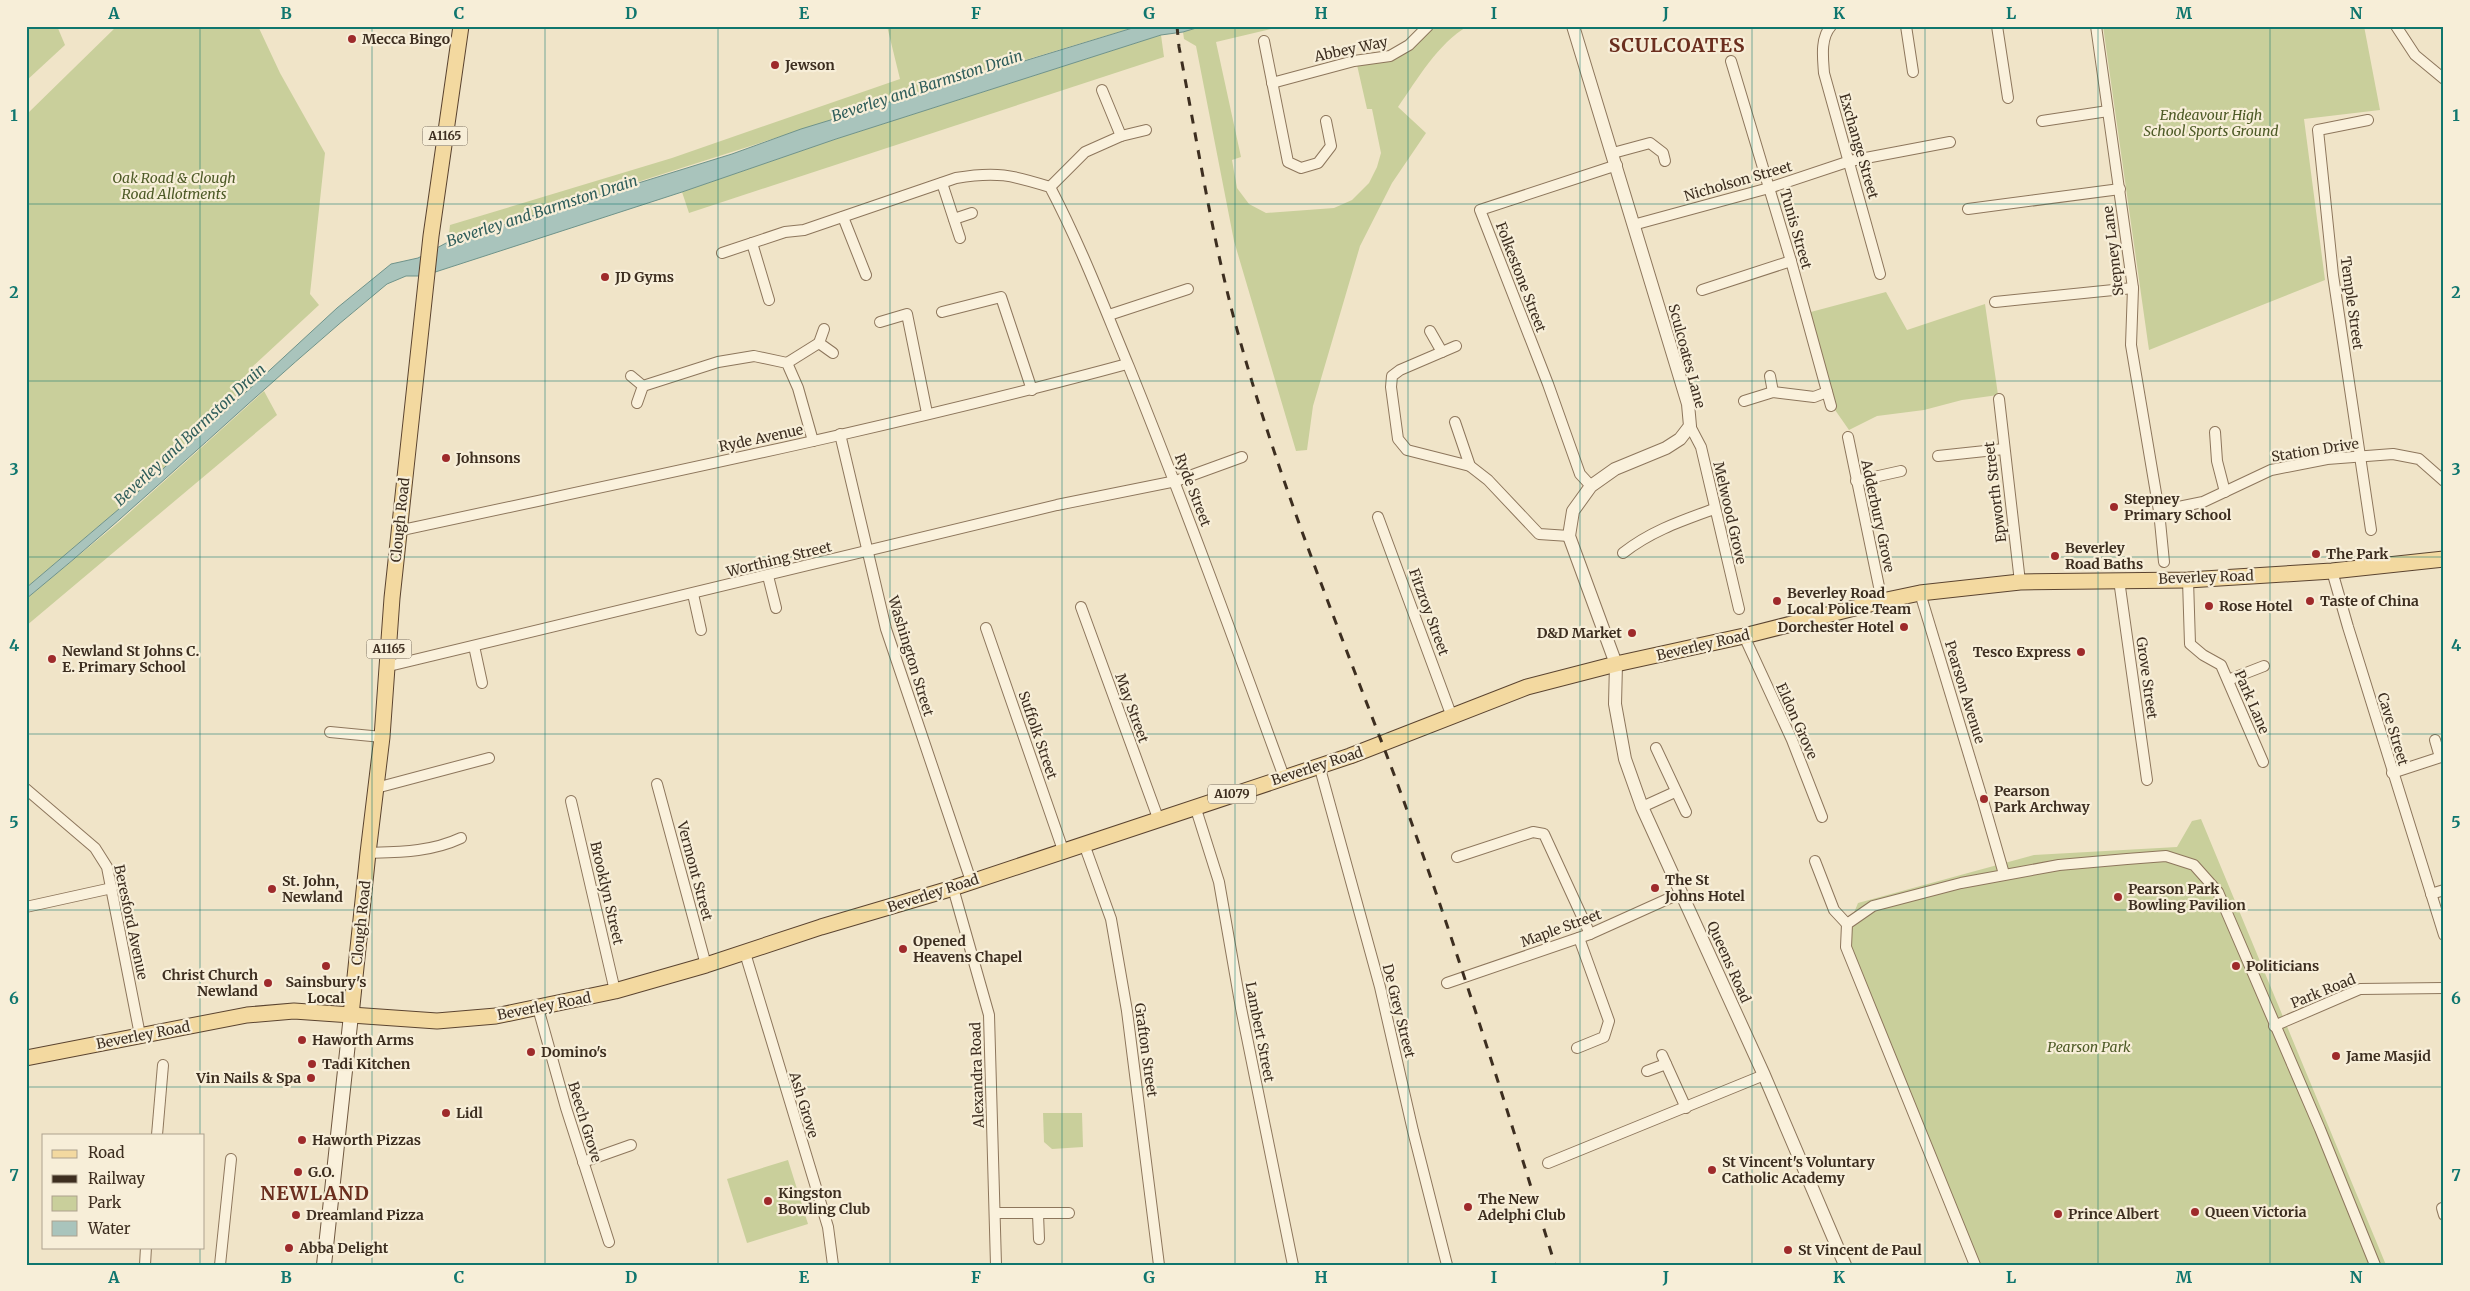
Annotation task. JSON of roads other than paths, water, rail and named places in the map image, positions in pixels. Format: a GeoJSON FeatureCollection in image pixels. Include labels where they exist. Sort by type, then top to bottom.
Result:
{"type":"FeatureCollection","features":[{"type":"Feature","properties":{"kind":"main road","name":"Clough Road"},"geometry":{"type":"LineString","coordinates":[[351,1015],[389,666],[392,598],[398,531],[430,246],[461,26]]}},
{"type":"Feature","properties":{"kind":"main road","name":"Beverley Road"},"geometry":{"type":"LineString","coordinates":[[26,1058],[247,1015],[294,1011],[437,1021],[496,1016],[615,991],[706,966],[821,927],[953,888],[1158,818],[1350,756],[1527,687],[1616,664],[1744,636],[1882,601],[1920,594],[2020,582],[2188,580],[2332,571],[2444,560]]}},
{"type":"Feature","properties":{"kind":"main road"},"geometry":{"type":"LineString","coordinates":[[324,1265],[351,1015]]}},
{"type":"Feature","properties":{"kind":"street","name":"Abbey Way"},"geometry":{"type":"LineString","coordinates":[[1272,83],[1354,61],[1390,56],[1409,45],[1428,26]]}},
{"type":"Feature","properties":{"kind":"street","name":"Sculcoates Lane"},"geometry":{"type":"LineString","coordinates":[[1568,536],[1574,511],[1591,486],[1615,469],[1666,448],[1680,439],[1690,426],[1688,404],[1573,26]]}},
{"type":"Feature","properties":{"kind":"street","name":"Exchange Street"},"geometry":{"type":"LineString","coordinates":[[1831,26],[1827,30],[1822,54],[1824,73],[1880,274]]}},
{"type":"Feature","properties":{"kind":"street"},"geometry":{"type":"LineString","coordinates":[[1906,26],[1913,72]]}},
{"type":"Feature","properties":{"kind":"street"},"geometry":{"type":"LineString","coordinates":[[1997,26],[2008,98]]}},
{"type":"Feature","properties":{"kind":"street","name":"Stepney Lane"},"geometry":{"type":"LineString","coordinates":[[2096,26],[2134,288],[2130,345],[2159,511],[2164,562]]}},
{"type":"Feature","properties":{"kind":"street"},"geometry":{"type":"LineString","coordinates":[[2396,26],[2415,55],[2444,79]]}},
{"type":"Feature","properties":{"kind":"street"},"geometry":{"type":"LineString","coordinates":[[1264,41],[1288,162],[1301,168],[1318,163],[1331,146],[1326,121]]}},
{"type":"Feature","properties":{"kind":"street","name":"Tunis Street"},"geometry":{"type":"LineString","coordinates":[[1731,61],[1791,261],[1831,406]]}},
{"type":"Feature","properties":{"kind":"street"},"geometry":{"type":"LineString","coordinates":[[1102,90],[1120,136]]}},
{"type":"Feature","properties":{"kind":"street"},"geometry":{"type":"LineString","coordinates":[[2042,121],[2108,111]]}},
{"type":"Feature","properties":{"kind":"street","name":"Temple Street"},"geometry":{"type":"LineString","coordinates":[[2368,120],[2318,130],[2333,275],[2362,456],[2371,530]]}},
{"type":"Feature","properties":{"kind":"street"},"geometry":{"type":"LineString","coordinates":[[722,253],[784,232],[804,230],[942,183],[976,175],[1010,174],[1050,187],[1085,152],[1120,136],[1146,130]]}},
{"type":"Feature","properties":{"kind":"street","name":"Nicholson Street"},"geometry":{"type":"LineString","coordinates":[[1633,225],[1769,188],[1850,162],[1950,142]]}},
{"type":"Feature","properties":{"kind":"street"},"geometry":{"type":"LineString","coordinates":[[1615,159],[1650,143],[1663,153],[1665,161]]}},
{"type":"Feature","properties":{"kind":"street","name":"Folkestone Street"},"geometry":{"type":"LineString","coordinates":[[1591,486],[1580,474],[1548,384],[1480,210],[1615,159]]}},
{"type":"Feature","properties":{"kind":"street"},"geometry":{"type":"LineString","coordinates":[[942,183],[960,238]]}},
{"type":"Feature","properties":{"kind":"street","name":"Ryde Street"},"geometry":{"type":"LineString","coordinates":[[1050,187],[1066,217],[1109,315],[1176,482],[1284,777]]}},
{"type":"Feature","properties":{"kind":"street"},"geometry":{"type":"LineString","coordinates":[[1968,209],[2120,189]]}},
{"type":"Feature","properties":{"kind":"street"},"geometry":{"type":"LineString","coordinates":[[954,218],[972,213]]}},
{"type":"Feature","properties":{"kind":"street"},"geometry":{"type":"LineString","coordinates":[[843,217],[866,275]]}},
{"type":"Feature","properties":{"kind":"street"},"geometry":{"type":"LineString","coordinates":[[752,243],[769,300]]}},
{"type":"Feature","properties":{"kind":"street"},"geometry":{"type":"LineString","coordinates":[[1702,290],[1791,261]]}},
{"type":"Feature","properties":{"kind":"street"},"geometry":{"type":"LineString","coordinates":[[1995,302],[2134,288]]}},
{"type":"Feature","properties":{"kind":"street"},"geometry":{"type":"LineString","coordinates":[[1109,315],[1188,289]]}},
{"type":"Feature","properties":{"kind":"street"},"geometry":{"type":"LineString","coordinates":[[942,312],[1000,297],[1032,390]]}},
{"type":"Feature","properties":{"kind":"street"},"geometry":{"type":"LineString","coordinates":[[880,322],[907,314],[927,413]]}},
{"type":"Feature","properties":{"kind":"street"},"geometry":{"type":"LineString","coordinates":[[643,386],[718,362],[754,356],[787,363],[819,343],[824,329]]}},
{"type":"Feature","properties":{"kind":"street"},"geometry":{"type":"LineString","coordinates":[[1430,331],[1442,352]]}},
{"type":"Feature","properties":{"kind":"street"},"geometry":{"type":"LineString","coordinates":[[819,343],[833,353]]}},
{"type":"Feature","properties":{"kind":"street"},"geometry":{"type":"LineString","coordinates":[[1456,346],[1400,370],[1392,376],[1391,387],[1398,439],[1407,450],[1470,466],[1488,480],[1539,534],[1568,536],[1616,664]]}},
{"type":"Feature","properties":{"kind":"street"},"geometry":{"type":"LineString","coordinates":[[787,363],[798,388],[813,441]]}},
{"type":"Feature","properties":{"kind":"street","name":"Ryde Avenue"},"geometry":{"type":"LineString","coordinates":[[398,531],[788,447],[1032,390],[1128,364]]}},
{"type":"Feature","properties":{"kind":"street"},"geometry":{"type":"LineString","coordinates":[[631,376],[643,386]]}},
{"type":"Feature","properties":{"kind":"street"},"geometry":{"type":"LineString","coordinates":[[1770,376],[1773,392]]}},
{"type":"Feature","properties":{"kind":"street"},"geometry":{"type":"LineString","coordinates":[[637,402],[643,386]]}},
{"type":"Feature","properties":{"kind":"street"},"geometry":{"type":"LineString","coordinates":[[1744,400],[1773,392],[1814,397],[1827,392]]}},
{"type":"Feature","properties":{"kind":"street","name":"Epworth Street"},"geometry":{"type":"LineString","coordinates":[[1999,399],[2020,582]]}},
{"type":"Feature","properties":{"kind":"street"},"geometry":{"type":"LineString","coordinates":[[1455,422],[1470,466]]}},
{"type":"Feature","properties":{"kind":"street","name":"Melwood Grove"},"geometry":{"type":"LineString","coordinates":[[1690,426],[1701,447],[1714,509],[1739,609]]}},
{"type":"Feature","properties":{"kind":"street"},"geometry":{"type":"LineString","coordinates":[[2215,432],[2217,461],[2225,492]]}},
{"type":"Feature","properties":{"kind":"street","name":"Washington Street"},"geometry":{"type":"LineString","coordinates":[[840,434],[886,629],[971,881]]}},
{"type":"Feature","properties":{"kind":"street","name":"Adderbury Grove"},"geometry":{"type":"LineString","coordinates":[[1848,436],[1882,601]]}},
{"type":"Feature","properties":{"kind":"street"},"geometry":{"type":"LineString","coordinates":[[1938,456],[2004,449]]}},
{"type":"Feature","properties":{"kind":"street","name":"Station Drive"},"geometry":{"type":"LineString","coordinates":[[2159,511],[2203,502],[2271,470],[2327,459],[2392,454],[2420,459],[2444,481]]}},
{"type":"Feature","properties":{"kind":"street","name":"Worthing Street"},"geometry":{"type":"LineString","coordinates":[[389,666],[1057,505],[1176,482],[1242,457]]}},
{"type":"Feature","properties":{"kind":"street"},"geometry":{"type":"LineString","coordinates":[[1856,481],[1901,471]]}},
{"type":"Feature","properties":{"kind":"street"},"geometry":{"type":"LineString","coordinates":[[1623,553],[1640,540],[1661,528],[1714,509]]}},
{"type":"Feature","properties":{"kind":"street","name":"Fitzroy Street"},"geometry":{"type":"LineString","coordinates":[[1378,517],[1452,717]]}},
{"type":"Feature","properties":{"kind":"street","name":"Cave Street"},"geometry":{"type":"LineString","coordinates":[[2332,571],[2392,773],[2444,935]]}},
{"type":"Feature","properties":{"kind":"street"},"geometry":{"type":"LineString","coordinates":[[768,576],[776,608]]}},
{"type":"Feature","properties":{"kind":"street","name":"Grove Street"},"geometry":{"type":"LineString","coordinates":[[2119,580],[2147,780]]}},
{"type":"Feature","properties":{"kind":"street","name":"Park Lane"},"geometry":{"type":"LineString","coordinates":[[2188,580],[2190,644],[2203,655],[2221,665],[2263,762]]}},
{"type":"Feature","properties":{"kind":"street"},"geometry":{"type":"LineString","coordinates":[[693,594],[701,630]]}},
{"type":"Feature","properties":{"kind":"street","name":"Pearson Avenue"},"geometry":{"type":"LineString","coordinates":[[1920,594],[2004,874]]}},
{"type":"Feature","properties":{"kind":"street","name":"May Street"},"geometry":{"type":"LineString","coordinates":[[1081,607],[1158,818]]}},
{"type":"Feature","properties":{"kind":"street","name":"Suffolk Street"},"geometry":{"type":"LineString","coordinates":[[986,628],[1063,850]]}},
{"type":"Feature","properties":{"kind":"street","name":"Eldon Grove"},"geometry":{"type":"LineString","coordinates":[[1744,636],[1792,740],[1822,817]]}},
{"type":"Feature","properties":{"kind":"street"},"geometry":{"type":"LineString","coordinates":[[474,646],[482,683]]}},
{"type":"Feature","properties":{"kind":"street","name":"Queens Road"},"geometry":{"type":"LineString","coordinates":[[1616,664],[1615,704],[1625,759],[1642,807],[1764,1075],[1846,1265]]}},
{"type":"Feature","properties":{"kind":"street"},"geometry":{"type":"LineString","coordinates":[[2228,680],[2264,666]]}},
{"type":"Feature","properties":{"kind":"street"},"geometry":{"type":"LineString","coordinates":[[330,732],[382,736]]}},
{"type":"Feature","properties":{"kind":"street"},"geometry":{"type":"LineString","coordinates":[[2392,773],[2442,757],[2435,740]]}},
{"type":"Feature","properties":{"kind":"street"},"geometry":{"type":"LineString","coordinates":[[1656,748],[1686,812]]}},
{"type":"Feature","properties":{"kind":"street"},"geometry":{"type":"LineString","coordinates":[[376,788],[489,758]]}},
{"type":"Feature","properties":{"kind":"street","name":"De Grey Street"},"geometry":{"type":"LineString","coordinates":[[1319,765],[1380,987],[1413,1131],[1447,1265]]}},
{"type":"Feature","properties":{"kind":"street","name":"Vermont Street"},"geometry":{"type":"LineString","coordinates":[[658,784],[706,966]]}},
{"type":"Feature","properties":{"kind":"street","name":"Beresford Avenue"},"geometry":{"type":"LineString","coordinates":[[26,790],[95,848],[107,867],[140,1035]]}},
{"type":"Feature","properties":{"kind":"street"},"geometry":{"type":"LineString","coordinates":[[1642,807],[1675,792]]}},
{"type":"Feature","properties":{"kind":"street","name":"Brooklyn Street"},"geometry":{"type":"LineString","coordinates":[[572,801],[615,991]]}},
{"type":"Feature","properties":{"kind":"street","name":"Lambert Street"},"geometry":{"type":"LineString","coordinates":[[1195,806],[1219,882],[1241,1008],[1293,1265]]}},
{"type":"Feature","properties":{"kind":"street"},"geometry":{"type":"LineString","coordinates":[[1458,857],[1533,832],[1544,834],[1590,934]]}},
{"type":"Feature","properties":{"kind":"street"},"geometry":{"type":"LineString","coordinates":[[368,853],[409,852],[448,844],[461,838]]}},
{"type":"Feature","properties":{"kind":"street","name":"Grafton Street"},"geometry":{"type":"LineString","coordinates":[[1084,844],[1111,919],[1127,1012],[1159,1265]]}},
{"type":"Feature","properties":{"kind":"street"},"geometry":{"type":"LineString","coordinates":[[1847,924],[1873,906],[2004,874],[2059,865],[2166,856],[2194,865],[2218,892],[2274,1026],[2320,1129],[2375,1265]]}},
{"type":"Feature","properties":{"kind":"street"},"geometry":{"type":"LineString","coordinates":[[1814,861],[1834,910],[1847,924],[1846,947],[1849,956],[1975,1265]]}},
{"type":"Feature","properties":{"kind":"street"},"geometry":{"type":"LineString","coordinates":[[26,907],[112,888]]}},
{"type":"Feature","properties":{"kind":"street","name":"Alexandra Road"},"geometry":{"type":"LineString","coordinates":[[953,888],[989,1015],[996,1265]]}},
{"type":"Feature","properties":{"kind":"street"},"geometry":{"type":"LineString","coordinates":[[2431,894],[2444,890]]}},
{"type":"Feature","properties":{"kind":"street","name":"Maple Street"},"geometry":{"type":"LineString","coordinates":[[1447,983],[1590,934],[1681,893]]}},
{"type":"Feature","properties":{"kind":"street"},"geometry":{"type":"LineString","coordinates":[[1577,1048],[1604,1037],[1609,1022],[1579,938]]}},
{"type":"Feature","properties":{"kind":"street","name":"Ash Grove"},"geometry":{"type":"LineString","coordinates":[[745,953],[828,1227],[833,1265]]}},
{"type":"Feature","properties":{"kind":"street","name":"Park Road"},"geometry":{"type":"LineString","coordinates":[[2274,1026],[2360,989],[2444,988]]}},
{"type":"Feature","properties":{"kind":"street","name":"Beech Grove"},"geometry":{"type":"LineString","coordinates":[[538,1008],[583,1162],[609,1242]]}},
{"type":"Feature","properties":{"kind":"street"},"geometry":{"type":"LineString","coordinates":[[1647,1071],[1664,1059],[1686,1108]]}},
{"type":"Feature","properties":{"kind":"street"},"geometry":{"type":"LineString","coordinates":[[157,1134],[163,1065]]}},
{"type":"Feature","properties":{"kind":"street"},"geometry":{"type":"LineString","coordinates":[[1548,1163],[1764,1075]]}},
{"type":"Feature","properties":{"kind":"street"},"geometry":{"type":"LineString","coordinates":[[583,1162],[631,1145]]}},
{"type":"Feature","properties":{"kind":"street"},"geometry":{"type":"LineString","coordinates":[[220,1265],[231,1160]]}},
{"type":"Feature","properties":{"kind":"street"},"geometry":{"type":"LineString","coordinates":[[996,1213],[1069,1213]]}},
{"type":"Feature","properties":{"kind":"street"},"geometry":{"type":"LineString","coordinates":[[1038,1214],[1039,1239]]}},
{"type":"Feature","properties":{"kind":"street"},"geometry":{"type":"LineString","coordinates":[[145,1265],[146,1248]]}},
{"type":"Feature","properties":{"kind":"water"},"geometry":{"type":"Polygon","coordinates":[[[1139,26],[1203,26],[1183,32],[1161,35],[836,139],[682,192],[423,276],[406,276],[387,284],[341,322],[72,561],[26,599],[26,588],[126,503],[337,308],[391,264],[418,258],[448,242],[732,154],[801,129],[1139,26]]]}},
{"type":"Feature","properties":{"kind":"railway"},"geometry":{"type":"LineString","coordinates":[[1177,26],[1179,47],[1217,246],[1232,311],[1249,371],[1267,430],[1308,547],[1395,777],[1438,898],[1498,1081],[1555,1265]]}},
{"type":"Feature","properties":{"kind":"place","name":"Mecca Bingo"},"geometry":{"type":"Point","coordinates":[352,39]}},
{"type":"Feature","properties":{"kind":"place","name":"Jewson"},"geometry":{"type":"Point","coordinates":[775,65]}},
{"type":"Feature","properties":{"kind":"place","name":"JD Gyms"},"geometry":{"type":"Point","coordinates":[605,277]}},
{"type":"Feature","properties":{"kind":"place","name":"Johnsons"},"geometry":{"type":"Point","coordinates":[446,458]}},
{"type":"Feature","properties":{"kind":"place","name":"Stepney Primary School"},"geometry":{"type":"Point","coordinates":[2114,507]}},
{"type":"Feature","properties":{"kind":"place","name":"The Park"},"geometry":{"type":"Point","coordinates":[2316,554]}},
{"type":"Feature","properties":{"kind":"place","name":"Beverley Road Baths"},"geometry":{"type":"Point","coordinates":[2055,556]}},
{"type":"Feature","properties":{"kind":"place","name":"Beverley Road Local Police Team"},"geometry":{"type":"Point","coordinates":[1777,601]}},
{"type":"Feature","properties":{"kind":"place","name":"Taste of China"},"geometry":{"type":"Point","coordinates":[2310,601]}},
{"type":"Feature","properties":{"kind":"place","name":"Rose Hotel"},"geometry":{"type":"Point","coordinates":[2209,606]}},
{"type":"Feature","properties":{"kind":"place","name":"Dorchester Hotel"},"geometry":{"type":"Point","coordinates":[1904,627]}},
{"type":"Feature","properties":{"kind":"place","name":"D&D Market"},"geometry":{"type":"Point","coordinates":[1632,633]}},
{"type":"Feature","properties":{"kind":"place","name":"Tesco Express"},"geometry":{"type":"Point","coordinates":[2081,652]}},
{"type":"Feature","properties":{"kind":"place","name":"Newland St Johns C. E. Primary School"},"geometry":{"type":"Point","coordinates":[52,659]}},
{"type":"Feature","properties":{"kind":"place","name":"Pearson Park Archway"},"geometry":{"type":"Point","coordinates":[1984,799]}},
{"type":"Feature","properties":{"kind":"place","name":"The St Johns Hotel"},"geometry":{"type":"Point","coordinates":[1655,888]}},
{"type":"Feature","properties":{"kind":"place","name":"St. John, Newland"},"geometry":{"type":"Point","coordinates":[272,889]}},
{"type":"Feature","properties":{"kind":"place","name":"Pearson Park Bowling Pavilion"},"geometry":{"type":"Point","coordinates":[2118,897]}},
{"type":"Feature","properties":{"kind":"place","name":"Opened Heavens Chapel"},"geometry":{"type":"Point","coordinates":[903,949]}},
{"type":"Feature","properties":{"kind":"place","name":"Sainsbury's Local"},"geometry":{"type":"Point","coordinates":[326,966]}},
{"type":"Feature","properties":{"kind":"place","name":"Politicians"},"geometry":{"type":"Point","coordinates":[2236,966]}},
{"type":"Feature","properties":{"kind":"place","name":"Christ Church Newland"},"geometry":{"type":"Point","coordinates":[268,983]}},
{"type":"Feature","properties":{"kind":"place","name":"Haworth Arms"},"geometry":{"type":"Point","coordinates":[302,1040]}},
{"type":"Feature","properties":{"kind":"place","name":"Domino's"},"geometry":{"type":"Point","coordinates":[531,1052]}},
{"type":"Feature","properties":{"kind":"place","name":"Jame Masjid"},"geometry":{"type":"Point","coordinates":[2336,1056]}},
{"type":"Feature","properties":{"kind":"place","name":"Tadi Kitchen"},"geometry":{"type":"Point","coordinates":[312,1064]}},
{"type":"Feature","properties":{"kind":"place","name":"Vin Nails & Spa"},"geometry":{"type":"Point","coordinates":[311,1078]}},
{"type":"Feature","properties":{"kind":"place","name":"Lidl"},"geometry":{"type":"Point","coordinates":[446,1113]}},
{"type":"Feature","properties":{"kind":"place","name":"Haworth Pizzas"},"geometry":{"type":"Point","coordinates":[302,1140]}},
{"type":"Feature","properties":{"kind":"place","name":"St Vincent's Voluntary Catholic Academy"},"geometry":{"type":"Point","coordinates":[1712,1170]}},
{"type":"Feature","properties":{"kind":"place","name":"G.O."},"geometry":{"type":"Point","coordinates":[298,1172]}},
{"type":"Feature","properties":{"kind":"place","name":"Kingston Bowling Club"},"geometry":{"type":"Point","coordinates":[768,1201]}},
{"type":"Feature","properties":{"kind":"place","name":"The New Adelphi Club"},"geometry":{"type":"Point","coordinates":[1468,1207]}},
{"type":"Feature","properties":{"kind":"place","name":"Queen Victoria"},"geometry":{"type":"Point","coordinates":[2195,1212]}},
{"type":"Feature","properties":{"kind":"place","name":"Prince Albert"},"geometry":{"type":"Point","coordinates":[2058,1214]}},
{"type":"Feature","properties":{"kind":"place","name":"Dreamland Pizza"},"geometry":{"type":"Point","coordinates":[296,1215]}},
{"type":"Feature","properties":{"kind":"place","name":"Abba Delight"},"geometry":{"type":"Point","coordinates":[289,1248]}},
{"type":"Feature","properties":{"kind":"place","name":"St Vincent de Paul"},"geometry":{"type":"Point","coordinates":[1788,1250]}},
{"type":"Feature","properties":{"kind":"district","name":"SCULCOATES"},"geometry":{"type":"Point","coordinates":[1677,45]}},
{"type":"Feature","properties":{"kind":"district","name":"NEWLAND"},"geometry":{"type":"Point","coordinates":[315,1193]}},
{"type":"Feature","properties":{"kind":"water label","name":"Beverley and Barmston Drain"},"geometry":{"type":"Point","coordinates":[927,86]}},
{"type":"Feature","properties":{"kind":"water label","name":"Beverley and Barmston Drain"},"geometry":{"type":"Point","coordinates":[542,211]}},
{"type":"Feature","properties":{"kind":"water label","name":"Beverley and Barmston Drain"},"geometry":{"type":"Point","coordinates":[190,435]}},
{"type":"Feature","properties":{"kind":"park label","name":"Endeavour High School Sports Ground"},"geometry":{"type":"Point","coordinates":[2211,124]}},
{"type":"Feature","properties":{"kind":"park label","name":"Oak Road & Clough Road Allotments"},"geometry":{"type":"Point","coordinates":[174,186]}},
{"type":"Feature","properties":{"kind":"park label","name":"Pearson Park"},"geometry":{"type":"Point","coordinates":[2089,1047]}}]}
